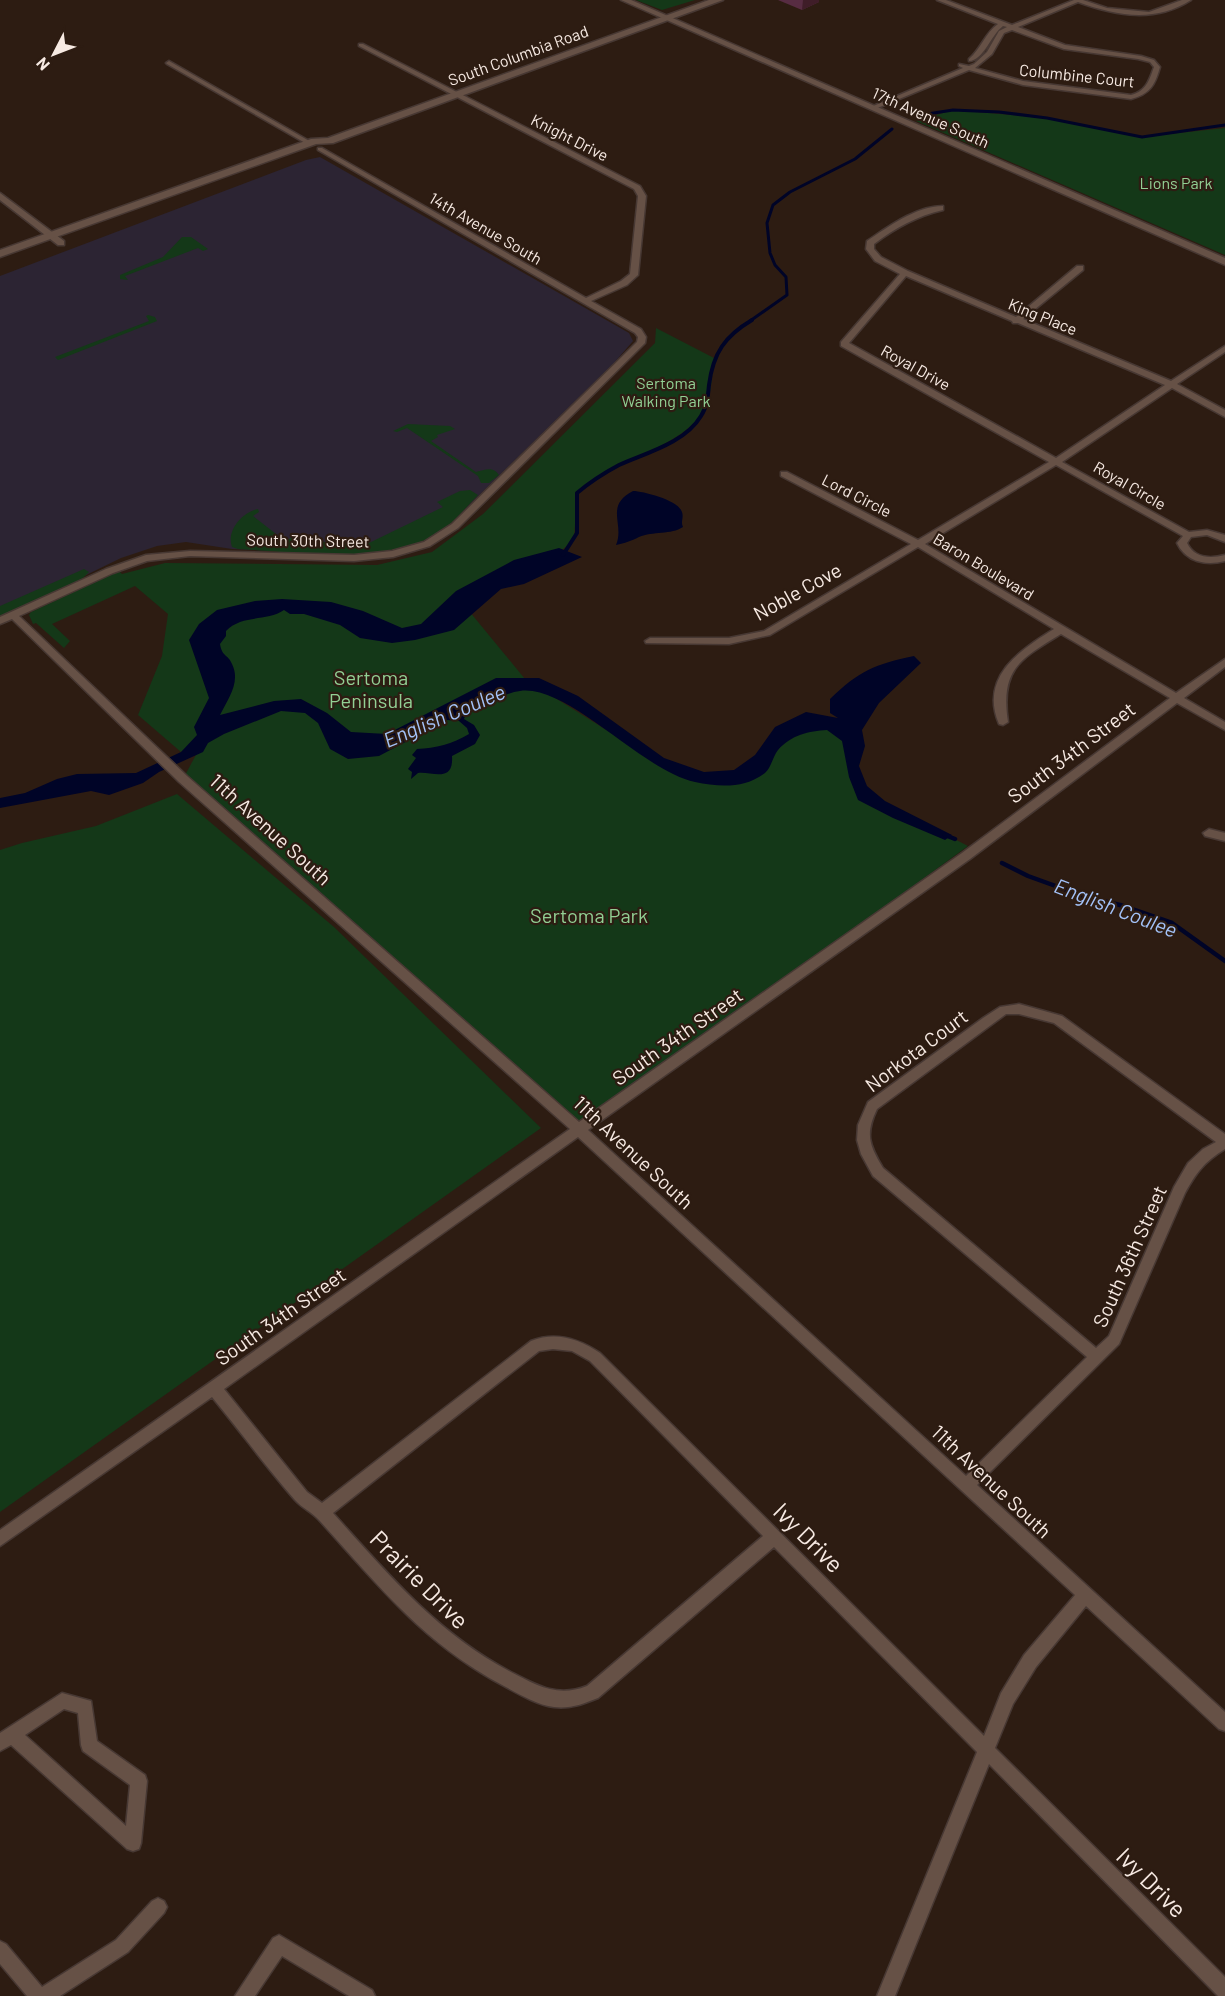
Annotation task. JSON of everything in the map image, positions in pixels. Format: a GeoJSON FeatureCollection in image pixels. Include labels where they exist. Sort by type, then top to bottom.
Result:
{"type":"FeatureCollection","features":[{"type":"Feature","properties":{"kind":"main road","name":"South Columbia Road"},"geometry":{"type":"LineString","coordinates":[[0,254],[56,239],[280,163],[457,94],[718,0]]}},
{"type":"Feature","properties":{"kind":"main road","name":"South Columbia Road"},"geometry":{"type":"LineString","coordinates":[[0,265],[56,239],[309,143],[325,145]]}},
{"type":"Feature","properties":{"kind":"main road"},"geometry":{"type":"LineString","coordinates":[[280,163],[304,150],[309,143]]}},
{"type":"Feature","properties":{"kind":"street","name":"17th Avenue South"},"geometry":{"type":"LineString","coordinates":[[625,0],[1225,262]]}},
{"type":"Feature","properties":{"kind":"street"},"geometry":{"type":"LineString","coordinates":[[940,0],[1011,27]]}},
{"type":"Feature","properties":{"kind":"street"},"geometry":{"type":"LineString","coordinates":[[964,67],[978,55],[987,35],[1002,24],[1064,0]]}},
{"type":"Feature","properties":{"kind":"street"},"geometry":{"type":"LineString","coordinates":[[869,107],[986,57],[1001,32],[1078,0],[1106,10],[1149,14],[1188,0]]}},
{"type":"Feature","properties":{"kind":"street","name":"Columbine Court"},"geometry":{"type":"LineString","coordinates":[[964,67],[990,77],[1012,81],[1131,97],[1150,90],[1157,67],[1152,61],[1139,57],[1064,47],[1011,27]]}},
{"type":"Feature","properties":{"kind":"street","name":"Knight Drive"},"geometry":{"type":"LineString","coordinates":[[361,45],[637,188],[642,196],[634,275],[624,283],[585,301]]}},
{"type":"Feature","properties":{"kind":"street"},"geometry":{"type":"LineString","coordinates":[[169,63],[309,143]]}},
{"type":"Feature","properties":{"kind":"street","name":"14th Avenue South"},"geometry":{"type":"LineString","coordinates":[[325,145],[638,331]]}},
{"type":"Feature","properties":{"kind":"street"},"geometry":{"type":"LineString","coordinates":[[0,196],[56,239]]}},
{"type":"Feature","properties":{"kind":"street","name":"King Place"},"geometry":{"type":"LineString","coordinates":[[940,208],[917,213],[870,243],[870,249],[878,259],[905,273],[1171,384],[1225,414]]}},
{"type":"Feature","properties":{"kind":"street"},"geometry":{"type":"LineString","coordinates":[[1016,321],[1080,268]]}},
{"type":"Feature","properties":{"kind":"street","name":"Royal Drive"},"geometry":{"type":"LineString","coordinates":[[905,273],[843,344],[1058,460]]}},
{"type":"Feature","properties":{"kind":"street","name":"South 30th Street"},"geometry":{"type":"LineString","coordinates":[[0,621],[114,569],[149,557],[219,554],[358,558],[406,551],[428,543],[455,526],[641,343],[642,338],[638,331]]}},
{"type":"Feature","properties":{"kind":"street","name":"Baron Boulevard"},"geometry":{"type":"LineString","coordinates":[[1225,348],[1058,460],[917,543],[1225,727]]}},
{"type":"Feature","properties":{"kind":"street","name":"Royal Circle"},"geometry":{"type":"LineString","coordinates":[[1058,460],[1188,535],[1209,532],[1225,539]]}},
{"type":"Feature","properties":{"kind":"street","name":"Lord Circle"},"geometry":{"type":"LineString","coordinates":[[784,474],[917,543]]}},
{"type":"Feature","properties":{"kind":"street"},"geometry":{"type":"LineString","coordinates":[[1188,535],[1182,543],[1187,553],[1202,560],[1225,558]]}},
{"type":"Feature","properties":{"kind":"street","name":"Noble Cove"},"geometry":{"type":"LineString","coordinates":[[650,641],[729,641],[767,633],[917,543]]}},
{"type":"Feature","properties":{"kind":"street","name":"11th Avenue South"},"geometry":{"type":"LineString","coordinates":[[13,615],[179,775],[579,1130],[1225,1724]]}},
{"type":"Feature","properties":{"kind":"street"},"geometry":{"type":"LineString","coordinates":[[1004,722],[998,700],[1004,673],[1031,648],[1060,630]]}},
{"type":"Feature","properties":{"kind":"street","name":"South 34th Street"},"geometry":{"type":"LineString","coordinates":[[0,1539],[966,856],[1225,662]]}},
{"type":"Feature","properties":{"kind":"street"},"geometry":{"type":"LineString","coordinates":[[1209,833],[1225,837]]}},
{"type":"Feature","properties":{"kind":"street","name":"Norkota Court"},"geometry":{"type":"LineString","coordinates":[[1097,1356],[878,1172],[864,1149],[861,1136],[864,1122],[872,1106],[979,1026],[1004,1010],[1019,1009],[1058,1019],[1225,1142]]}},
{"type":"Feature","properties":{"kind":"street","name":"South 36th Street"},"geometry":{"type":"LineString","coordinates":[[966,1486],[1114,1340],[1179,1191],[1193,1167],[1225,1142]]}},
{"type":"Feature","properties":{"kind":"street","name":"Ivy Drive"},"geometry":{"type":"LineString","coordinates":[[322,1512],[536,1345],[554,1341],[576,1344],[595,1357],[1225,1990]]}},
{"type":"Feature","properties":{"kind":"street","name":"Prairie Drive"},"geometry":{"type":"LineString","coordinates":[[213,1387],[302,1497],[322,1512],[398,1597],[429,1626],[494,1672],[525,1689],[553,1699],[574,1699],[592,1692],[774,1536]]}},
{"type":"Feature","properties":{"kind":"street"},"geometry":{"type":"LineString","coordinates":[[886,1996],[987,1751],[1006,1699],[1030,1661],[1085,1595]]}},
{"type":"Feature","properties":{"kind":"street"},"geometry":{"type":"LineString","coordinates":[[62,1701],[85,1707],[89,1745],[139,1781],[133,1843],[6,1739],[62,1701]]}},
{"type":"Feature","properties":{"kind":"street"},"geometry":{"type":"LineString","coordinates":[[44,1996],[122,1946],[158,1907]]}},
{"type":"Feature","properties":{"kind":"street"},"geometry":{"type":"LineString","coordinates":[[244,1996],[279,1944],[366,1996]]}},
{"type":"Feature","properties":{"kind":"street"},"geometry":{"type":"LineString","coordinates":[[0,1950],[38,1996]]}},
{"type":"Feature","properties":{"kind":"shaded area"},"geometry":{"type":"Polygon","coordinates":[[[320,157],[629,333],[633,341],[614,363],[458,516],[430,537],[395,550],[348,554],[232,549],[186,542],[157,546],[121,558],[0,617],[0,276],[306,160],[320,157]]]}},
{"type":"Feature","properties":{"kind":"green space"},"geometry":{"type":"Polygon","coordinates":[[[636,0],[695,0],[662,10],[636,0]]]}},
{"type":"Feature","properties":{"kind":"green space","name":"Lions Park"},"geometry":{"type":"Polygon","coordinates":[[[953,110],[1047,118],[1142,137],[1225,128],[1225,255],[916,121],[953,110]]]}},
{"type":"Feature","properties":{"kind":"green space"},"geometry":{"type":"Polygon","coordinates":[[[182,237],[191,237],[208,249],[203,251],[198,248],[125,276],[128,280],[120,279],[120,275],[163,257],[182,237]]]}},
{"type":"Feature","properties":{"kind":"green space"},"geometry":{"type":"Polygon","coordinates":[[[146,316],[155,317],[157,321],[58,360],[55,357],[149,321],[146,316]]]}},
{"type":"Feature","properties":{"kind":"green space","name":"Sertoma Park"},"geometry":{"type":"Polygon","coordinates":[[[656,328],[714,358],[707,402],[695,422],[665,444],[609,471],[577,493],[574,540],[534,573],[460,600],[525,679],[659,763],[732,778],[805,718],[846,725],[855,774],[876,799],[968,846],[579,1130],[183,779],[206,736],[181,752],[138,715],[162,656],[168,614],[135,586],[52,624],[70,641],[64,648],[36,623],[33,624],[29,615],[31,612],[119,571],[122,574],[165,563],[377,565],[432,552],[483,514],[655,343],[656,328]]]}},
{"type":"Feature","properties":{"kind":"green space"},"geometry":{"type":"Polygon","coordinates":[[[408,424],[450,426],[455,429],[437,435],[438,437],[431,441],[476,472],[491,470],[499,475],[489,483],[481,483],[478,476],[407,428],[397,432],[393,431],[408,424]]]}},
{"type":"Feature","properties":{"kind":"green space"},"geometry":{"type":"Polygon","coordinates":[[[470,490],[478,495],[444,529],[416,544],[392,550],[341,555],[232,547],[231,535],[237,523],[246,514],[258,509],[259,512],[253,516],[285,541],[293,537],[300,541],[354,543],[364,540],[369,543],[443,507],[437,502],[460,491],[470,490]]]}},
{"type":"Feature","properties":{"kind":"green space"},"geometry":{"type":"Polygon","coordinates":[[[84,569],[89,572],[81,580],[0,617],[0,606],[84,569]]]}},
{"type":"Feature","properties":{"kind":"green space"},"geometry":{"type":"Polygon","coordinates":[[[177,794],[334,927],[541,1128],[0,1512],[0,850],[96,826],[177,794]]]}},
{"type":"Feature","properties":{"kind":"water"},"geometry":{"type":"Polygon","coordinates":[[[633,491],[659,497],[678,506],[682,512],[683,527],[673,531],[644,535],[616,545],[617,509],[624,497],[633,491]]]}},
{"type":"Feature","properties":{"kind":"water"},"geometry":{"type":"Polygon","coordinates":[[[559,548],[582,557],[524,584],[501,589],[454,630],[415,640],[392,643],[360,638],[340,625],[304,614],[290,614],[284,610],[270,616],[239,622],[226,631],[226,636],[220,644],[222,651],[232,664],[235,677],[232,690],[220,715],[274,701],[301,699],[327,713],[351,732],[387,734],[496,678],[539,678],[578,696],[664,758],[704,772],[734,770],[755,755],[775,727],[806,712],[838,718],[830,713],[830,699],[850,682],[868,670],[888,662],[914,656],[921,663],[879,703],[862,730],[865,746],[859,766],[867,786],[885,801],[952,835],[945,840],[858,800],[849,777],[842,741],[827,730],[794,737],[778,750],[765,773],[749,782],[713,785],[674,775],[560,701],[539,692],[520,691],[500,697],[466,714],[464,719],[474,725],[480,735],[475,744],[452,756],[452,765],[446,773],[418,773],[411,779],[412,772],[408,769],[416,758],[412,755],[417,749],[444,745],[469,734],[467,728],[459,721],[447,720],[379,756],[348,759],[330,749],[318,723],[305,713],[281,711],[224,734],[208,743],[203,752],[159,772],[143,783],[109,795],[91,791],[0,808],[0,798],[25,793],[57,779],[77,774],[136,773],[181,752],[197,735],[194,727],[209,698],[189,640],[199,624],[217,610],[255,601],[282,599],[331,602],[363,611],[402,628],[421,624],[456,591],[514,560],[559,548]]]}},
{"type":"Feature","properties":{"kind":"waterway"},"geometry":{"type":"LineString","coordinates":[[921,115],[953,110],[999,112],[1047,118],[1142,137],[1225,125]]}},
{"type":"Feature","properties":{"kind":"waterway"},"geometry":{"type":"LineString","coordinates":[[750,321],[787,295],[786,277],[775,265],[770,253],[767,223],[773,205],[790,192],[855,159],[892,129]]}},
{"type":"Feature","properties":{"kind":"waterway"},"geometry":{"type":"LineString","coordinates":[[563,555],[577,533],[577,493],[619,465],[675,440],[694,425],[706,405],[717,355],[734,332],[752,320]]}},
{"type":"Feature","properties":{"kind":"waterway","name":"English Coulee"},"geometry":{"type":"LineString","coordinates":[[945,835],[955,839]]}},
{"type":"Feature","properties":{"kind":"waterway","name":"English Coulee"},"geometry":{"type":"LineString","coordinates":[[1002,863],[1028,876],[1086,897],[1120,905],[1172,923],[1225,961]]}},
{"type":"Feature","properties":{"kind":"park label","name":"Sertoma Walking Park"},"geometry":{"type":"Point","coordinates":[666,391]}},
{"type":"Feature","properties":{"kind":"park label","name":"Sertoma Peninsula"},"geometry":{"type":"Point","coordinates":[371,688]}}]}
